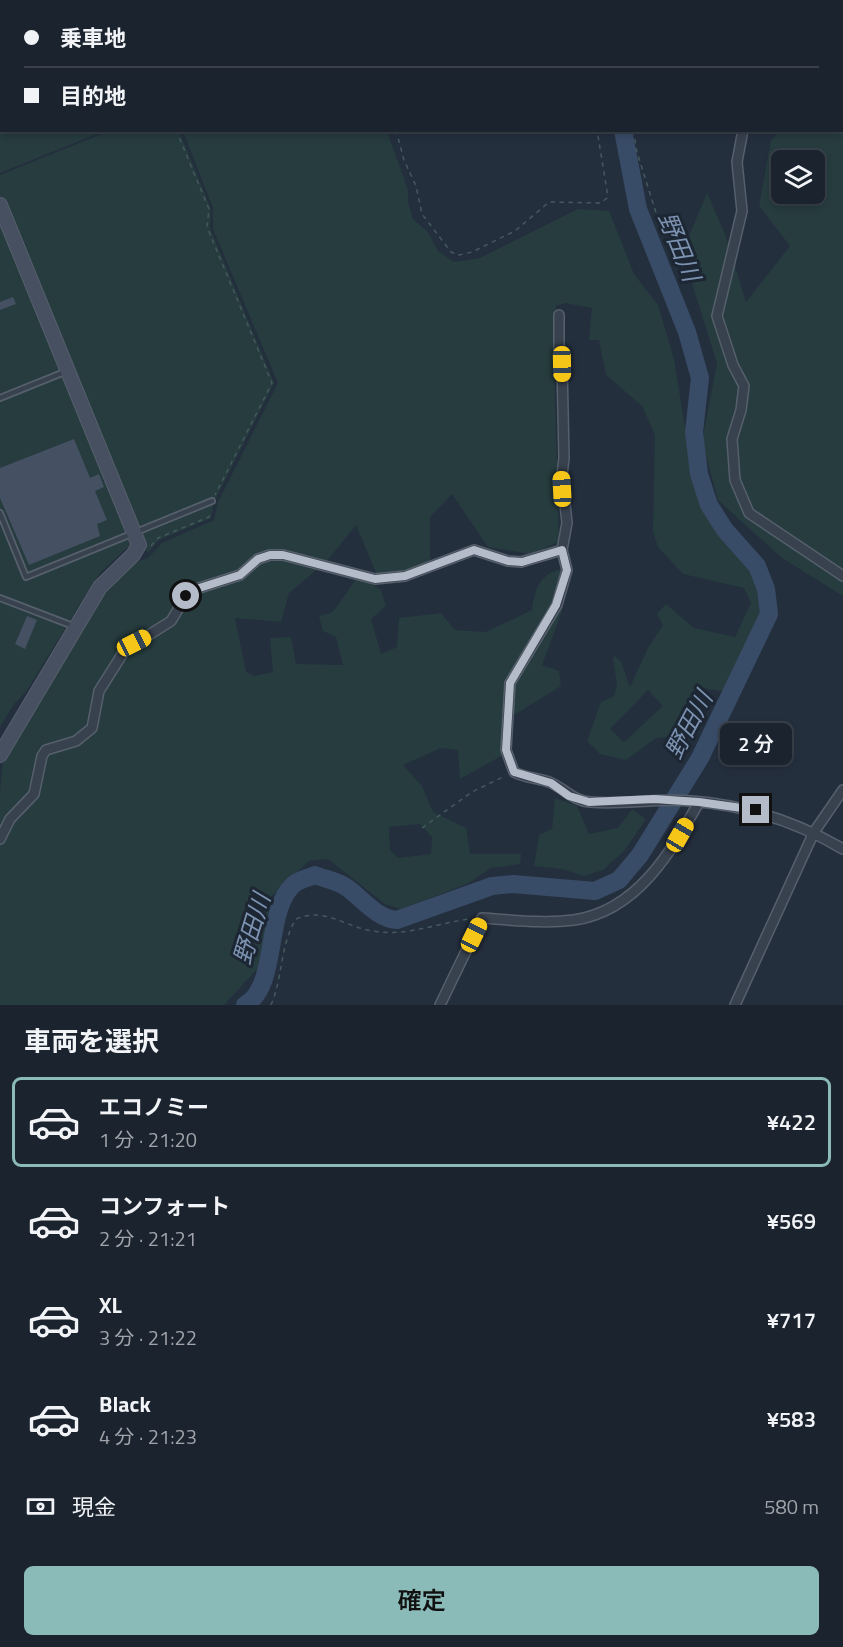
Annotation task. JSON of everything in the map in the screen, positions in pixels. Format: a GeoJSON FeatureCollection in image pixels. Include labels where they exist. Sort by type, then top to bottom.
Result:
{"type":"FeatureCollection","features":[{"type":"Feature","properties":{"kind":"street"},"geometry":{"type":"LineString","coordinates":[[743,132],[737,162],[742,211],[717,316],[733,365],[744,386],[741,410],[732,439],[735,480],[749,513],[843,576]]}},
{"type":"Feature","properties":{"kind":"street"},"geometry":{"type":"LineString","coordinates":[[0,205],[135,532],[139,547],[100,587],[0,755]]}},
{"type":"Feature","properties":{"kind":"street"},"geometry":{"type":"LineString","coordinates":[[559,315],[564,458],[562,475],[567,523],[562,550],[567,570],[556,605],[510,683],[506,750],[514,772],[551,783],[569,796],[589,802],[654,799],[695,801],[756,810],[814,832],[843,849]]}},
{"type":"Feature","properties":{"kind":"street"},"geometry":{"type":"LineString","coordinates":[[0,839],[10,819],[34,794],[42,756],[46,750],[76,741],[92,728],[99,691],[125,650],[171,621],[186,596],[193,590],[240,575],[258,559],[270,555],[283,555],[375,579],[387,579],[405,576],[474,550],[508,561],[522,562],[562,550]]}},
{"type":"Feature","properties":{"kind":"street"},"geometry":{"type":"LineString","coordinates":[[735,1005],[814,832],[843,790]]}},
{"type":"Feature","properties":{"kind":"street"},"geometry":{"type":"LineString","coordinates":[[440,1005],[482,918],[553,922],[577,920],[621,901],[644,883],[670,852],[695,801]]}},
{"type":"Feature","properties":{"kind":"lane"},"geometry":{"type":"LineString","coordinates":[[0,398],[68,370]]}},
{"type":"Feature","properties":{"kind":"lane"},"geometry":{"type":"LineString","coordinates":[[0,513],[2,523],[26,577],[212,501]]}},
{"type":"Feature","properties":{"kind":"lane"},"geometry":{"type":"LineString","coordinates":[[0,598],[76,627]]}},
{"type":"Feature","properties":{"kind":"path"},"geometry":{"type":"LineString","coordinates":[[139,547],[149,548],[158,537],[209,517],[212,501],[272,383],[207,227],[209,209],[177,132]]}},
{"type":"Feature","properties":{"kind":"path"},"geometry":{"type":"LineString","coordinates":[[397,132],[404,160],[416,186],[422,214],[434,228],[442,243],[451,252],[459,255],[472,252],[515,231],[549,202],[601,203],[607,198],[608,191],[597,132]]}},
{"type":"Feature","properties":{"kind":"path"},"geometry":{"type":"LineString","coordinates":[[634,132],[636,149],[663,235]]}},
{"type":"Feature","properties":{"kind":"path"},"geometry":{"type":"LineString","coordinates":[[422,828],[472,792],[514,772]]}},
{"type":"Feature","properties":{"kind":"path"},"geometry":{"type":"LineString","coordinates":[[271,1005],[279,988],[288,933],[296,919],[317,914],[372,931],[395,932],[421,930],[457,921],[482,918]]}},
{"type":"Feature","properties":{"kind":"green space"},"geometry":{"type":"Polygon","coordinates":[[[0,132],[102,132],[0,173],[0,132]]]}},
{"type":"Feature","properties":{"kind":"green space"},"geometry":{"type":"Polygon","coordinates":[[[107,132],[179,132],[211,209],[210,228],[274,383],[214,502],[211,518],[159,540],[148,553],[146,550],[129,546],[101,572],[26,692],[14,704],[0,727],[0,175],[107,132]]]}},
{"type":"Feature","properties":{"kind":"green space"},"geometry":{"type":"Polygon","coordinates":[[[183,132],[387,132],[408,190],[408,202],[413,219],[428,232],[438,251],[454,262],[480,258],[578,209],[609,211],[634,274],[658,305],[674,359],[688,446],[702,509],[752,570],[764,613],[726,692],[704,688],[694,695],[680,730],[670,737],[656,738],[626,760],[600,754],[587,741],[601,702],[614,696],[617,685],[613,658],[615,656],[621,662],[630,687],[648,648],[663,625],[657,614],[666,604],[694,628],[735,637],[751,603],[744,588],[683,574],[658,547],[653,532],[655,435],[642,406],[606,375],[599,340],[589,340],[592,308],[565,303],[556,306],[554,359],[559,542],[530,554],[488,547],[452,494],[430,517],[430,562],[399,572],[377,575],[356,525],[327,561],[289,593],[281,622],[235,618],[246,672],[254,676],[273,672],[270,638],[291,637],[296,664],[343,665],[336,637],[323,631],[319,616],[333,612],[356,579],[366,580],[381,590],[386,606],[371,619],[381,654],[397,647],[399,618],[441,613],[455,630],[486,632],[532,610],[540,583],[549,574],[564,569],[562,611],[542,665],[559,671],[561,686],[501,723],[501,756],[460,779],[458,750],[441,748],[403,765],[422,786],[433,812],[466,828],[470,854],[521,854],[520,864],[491,868],[467,884],[401,909],[385,904],[328,859],[309,861],[272,896],[259,967],[224,1005],[0,1005],[0,792],[3,759],[108,586],[136,562],[148,558],[162,543],[214,520],[218,502],[278,383],[213,229],[213,208],[183,132]],[[648,690],[610,729],[624,742],[663,706],[648,690]],[[420,824],[389,827],[390,850],[398,858],[431,854],[432,837],[420,824]]]}},
{"type":"Feature","properties":{"kind":"green space"},"geometry":{"type":"Polygon","coordinates":[[[779,132],[843,132],[843,596],[782,558],[718,500],[702,441],[717,363],[690,277],[684,248],[707,193],[725,234],[746,302],[790,246],[759,206],[771,140],[779,132]]]}},
{"type":"Feature","properties":{"kind":"green space"},"geometry":{"type":"Polygon","coordinates":[[[555,798],[577,806],[589,834],[618,828],[632,809],[646,819],[624,851],[603,870],[584,876],[562,869],[534,866],[539,835],[552,829],[555,798]]]}},
{"type":"Feature","properties":{"kind":"building"},"geometry":{"type":"Polygon","coordinates":[[[13,297],[16,304],[0,310],[0,302],[13,297]]]}},
{"type":"Feature","properties":{"kind":"building"},"geometry":{"type":"Polygon","coordinates":[[[74,439],[90,478],[99,474],[104,487],[95,491],[107,520],[97,524],[100,536],[29,565],[0,498],[0,468],[74,439]]]}},
{"type":"Feature","properties":{"kind":"building"},"geometry":{"type":"Polygon","coordinates":[[[27,616],[37,620],[25,649],[15,644],[27,616]]]}},
{"type":"Feature","properties":{"kind":"waterway","name":"野田川"},"geometry":{"type":"LineString","coordinates":[[245,1005],[256,995],[263,982],[278,912],[284,897],[300,880],[315,875],[335,882],[352,892],[376,912],[397,920],[492,886],[513,884],[595,891],[619,880],[640,855],[700,758],[769,614],[766,589],[757,566],[725,530],[709,505],[699,474],[694,432],[700,378],[687,332],[638,209],[623,132]]}},
{"type":"Feature","properties":{"kind":"route"},"geometry":{"type":"LineString","coordinates":[[186,596],[193,590],[240,575],[258,559],[270,555],[283,555],[375,579],[387,579],[405,576],[474,550],[508,561],[522,562],[533,560],[552,551],[562,550],[567,570],[564,585],[556,605],[510,683],[506,750],[514,772],[521,776],[551,783],[569,796],[589,802],[654,799],[699,802],[756,810]]}}]}
